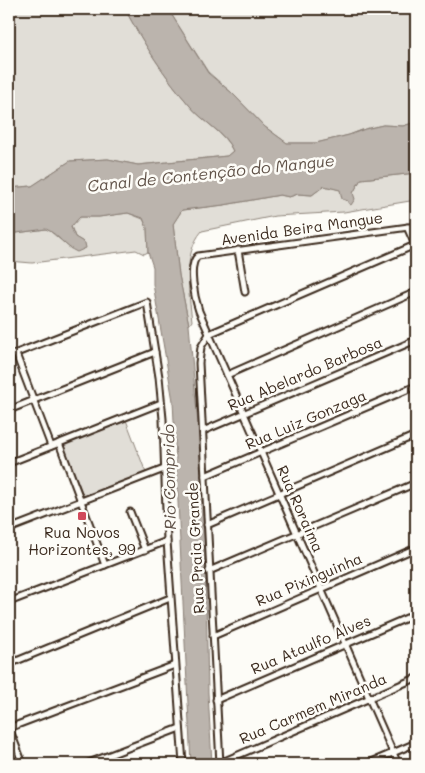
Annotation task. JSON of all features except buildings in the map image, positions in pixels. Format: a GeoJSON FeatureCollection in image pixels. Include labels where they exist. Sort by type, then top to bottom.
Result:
{"type":"FeatureCollection","features":[{"type":"Feature","properties":{"kind":"street","name":"Avenida Beira Mangue"},"geometry":{"type":"LineString","coordinates":[[194,260],[198,256],[416,226]]}},
{"type":"Feature","properties":{"kind":"street"},"geometry":{"type":"LineString","coordinates":[[209,334],[416,246],[408,227]]}},
{"type":"Feature","properties":{"kind":"street"},"geometry":{"type":"LineString","coordinates":[[238,250],[245,292]]}},
{"type":"Feature","properties":{"kind":"street","name":"Rua Roraima"},"geometry":{"type":"LineString","coordinates":[[194,260],[192,266],[195,298],[209,334],[398,764]]}},
{"type":"Feature","properties":{"kind":"street"},"geometry":{"type":"LineString","coordinates":[[227,375],[416,292]]}},
{"type":"Feature","properties":{"kind":"street"},"geometry":{"type":"LineString","coordinates":[[9,356],[147,302],[164,428],[170,598],[183,764]]}},
{"type":"Feature","properties":{"kind":"street","name":"Rua Praia Grande"},"geometry":{"type":"LineString","coordinates":[[209,334],[202,343],[200,354],[220,764]]}},
{"type":"Feature","properties":{"kind":"street","name":"Rua Abelardo Barbosa"},"geometry":{"type":"LineString","coordinates":[[203,432],[416,340]]}},
{"type":"Feature","properties":{"kind":"street"},"geometry":{"type":"LineString","coordinates":[[9,410],[155,352]]}},
{"type":"Feature","properties":{"kind":"street"},"geometry":{"type":"LineString","coordinates":[[16,354],[51,446]]}},
{"type":"Feature","properties":{"kind":"street","name":"Rua Luiz Gonzaga"},"geometry":{"type":"LineString","coordinates":[[205,476],[416,386]]}},
{"type":"Feature","properties":{"kind":"street"},"geometry":{"type":"LineString","coordinates":[[9,463],[161,403]]}},
{"type":"Feature","properties":{"kind":"street"},"geometry":{"type":"LineString","coordinates":[[207,524],[416,435]]}},
{"type":"Feature","properties":{"kind":"street"},"geometry":{"type":"LineString","coordinates":[[58,443],[105,565]]}},
{"type":"Feature","properties":{"kind":"street"},"geometry":{"type":"LineString","coordinates":[[9,529],[164,469]]}},
{"type":"Feature","properties":{"kind":"street"},"geometry":{"type":"LineString","coordinates":[[210,572],[416,483]]}},
{"type":"Feature","properties":{"kind":"street"},"geometry":{"type":"LineString","coordinates":[[130,512],[144,550]]}},
{"type":"Feature","properties":{"kind":"street"},"geometry":{"type":"LineString","coordinates":[[9,602],[167,541]]}},
{"type":"Feature","properties":{"kind":"street","name":"Rua Pixinguinha"},"geometry":{"type":"LineString","coordinates":[[213,636],[416,548]]}},
{"type":"Feature","properties":{"kind":"street"},"geometry":{"type":"LineString","coordinates":[[9,664],[170,598]]}},
{"type":"Feature","properties":{"kind":"street","name":"Rua Ataulfo Alves"},"geometry":{"type":"LineString","coordinates":[[216,700],[416,614]]}},
{"type":"Feature","properties":{"kind":"street"},"geometry":{"type":"LineString","coordinates":[[23,764],[9,728],[175,665]]}},
{"type":"Feature","properties":{"kind":"street","name":"Rua Carmem Miranda"},"geometry":{"type":"LineString","coordinates":[[220,764],[416,678]]}},
{"type":"Feature","properties":{"kind":"street"},"geometry":{"type":"LineString","coordinates":[[86,764],[180,728]]}},
{"type":"Feature","properties":{"kind":"street"},"geometry":{"type":"LineString","coordinates":[[367,764],[416,743]]}},
{"type":"Feature","properties":{"kind":"shaded area"},"geometry":{"type":"Polygon","coordinates":[[[9,9],[125,9],[163,72],[195,112],[224,138],[233,151],[227,156],[138,165],[108,159],[70,161],[32,186],[9,188],[9,9]]]}},
{"type":"Feature","properties":{"kind":"shaded area"},"geometry":{"type":"Polygon","coordinates":[[[168,9],[416,9],[416,122],[403,126],[383,125],[316,143],[287,143],[265,127],[232,93],[208,72],[168,9]]]}},
{"type":"Feature","properties":{"kind":"shaded area"},"geometry":{"type":"Polygon","coordinates":[[[416,173],[416,200],[344,212],[275,216],[202,231],[196,240],[189,262],[188,274],[192,321],[189,325],[179,275],[173,224],[182,210],[280,195],[289,197],[298,194],[312,195],[324,186],[353,193],[361,179],[416,173]]]}},
{"type":"Feature","properties":{"kind":"shaded area"},"geometry":{"type":"Polygon","coordinates":[[[128,213],[143,219],[147,227],[148,252],[144,254],[136,250],[32,263],[9,261],[9,234],[46,229],[71,249],[85,243],[75,237],[71,226],[80,217],[99,217],[128,213]]]}},
{"type":"Feature","properties":{"kind":"shaded area"},"geometry":{"type":"Polygon","coordinates":[[[126,420],[146,473],[84,497],[63,445],[126,420]]]}},
{"type":"Feature","properties":{"kind":"water","name":"Canal de Contenção do Mangue"},"geometry":{"type":"Polygon","coordinates":[[[125,9],[168,9],[208,73],[232,93],[265,127],[287,143],[316,143],[383,125],[403,126],[416,122],[416,173],[361,179],[353,193],[355,199],[351,205],[348,201],[342,199],[340,190],[324,186],[312,195],[298,194],[289,197],[280,195],[182,210],[173,224],[179,275],[189,325],[199,435],[212,764],[191,764],[173,401],[153,284],[153,267],[148,252],[147,228],[143,218],[128,213],[99,217],[80,217],[71,227],[75,237],[85,243],[86,248],[77,252],[46,229],[9,234],[9,188],[32,186],[70,161],[108,159],[138,165],[227,156],[233,151],[225,138],[195,112],[163,72],[125,9]]]}},
{"type":"Feature","properties":{"kind":"place","name":"Rua Novos Horizontes, 99"},"geometry":{"type":"Point","coordinates":[82,516]}},
{"type":"Feature","properties":{"kind":"water label","name":"Rio Comprido"},"geometry":{"type":"Point","coordinates":[169,477]}}]}
